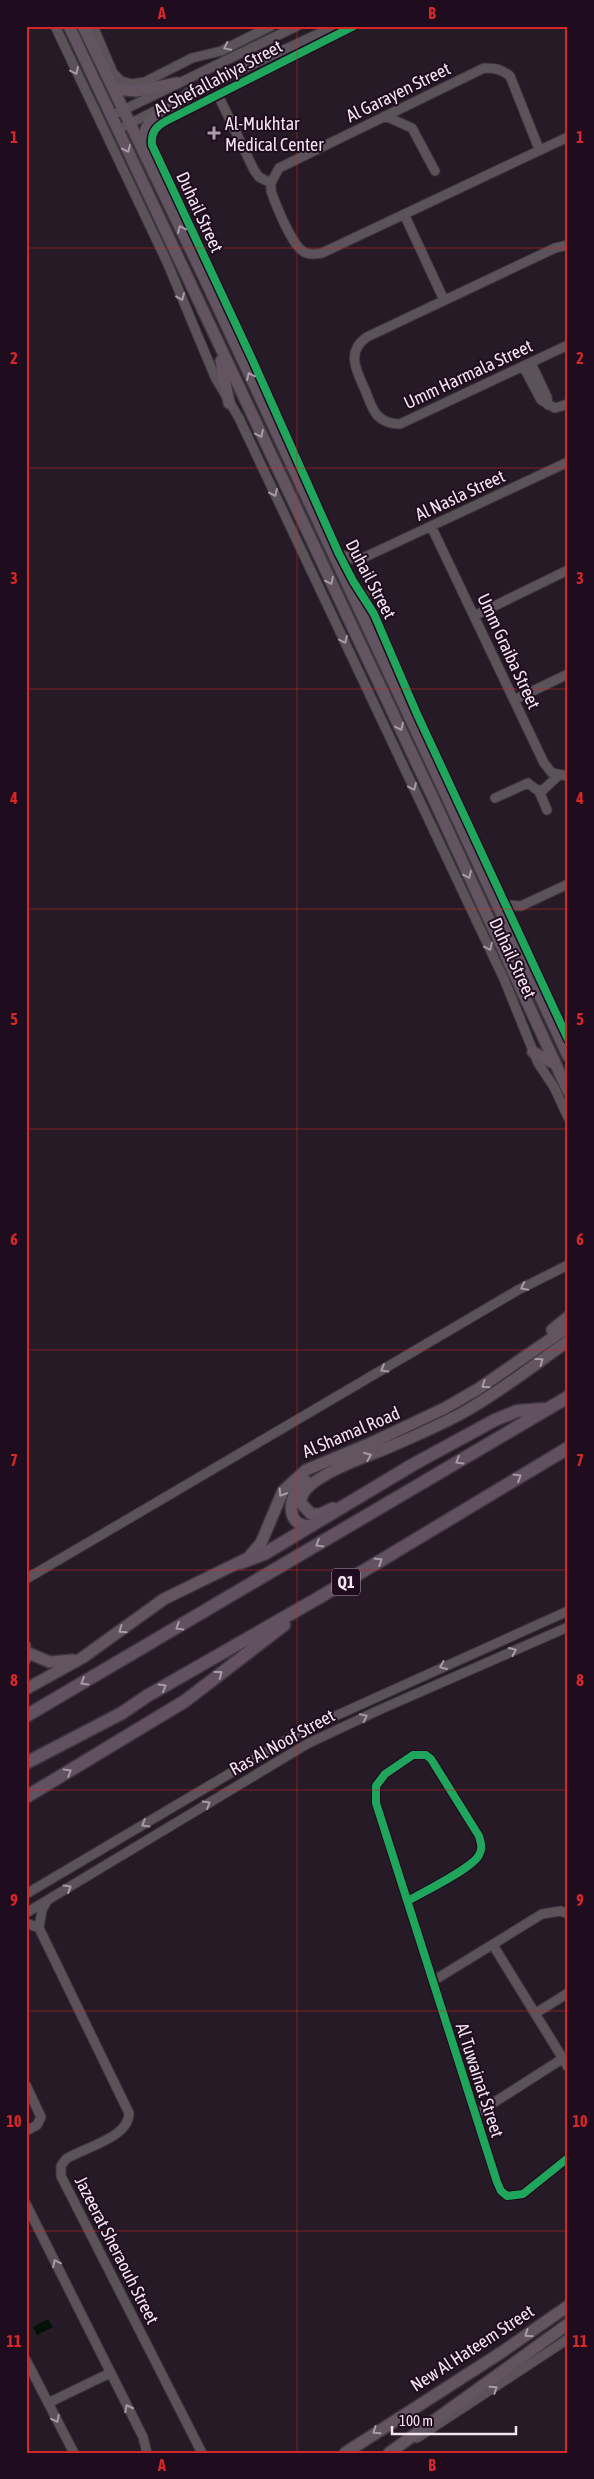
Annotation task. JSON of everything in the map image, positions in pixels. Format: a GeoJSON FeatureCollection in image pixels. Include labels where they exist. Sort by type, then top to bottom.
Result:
{"type":"FeatureCollection","features":[{"type":"Feature","properties":{"kind":"highway"},"geometry":{"type":"LineString","coordinates":[[26,1716],[568,1397]]}},
{"type":"Feature","properties":{"kind":"highway"},"geometry":{"type":"LineString","coordinates":[[240,1563],[258,1557],[442,1448],[503,1416],[525,1410],[546,1410]]}},
{"type":"Feature","properties":{"kind":"highway","name":"Q1"},"geometry":{"type":"LineString","coordinates":[[26,1763],[122,1712],[320,1597],[568,1448]]}},
{"type":"Feature","properties":{"kind":"highway"},"geometry":{"type":"LineString","coordinates":[[26,1797],[185,1701],[320,1597]]}},
{"type":"Feature","properties":{"kind":"main road","name":"Duhail Street"},"geometry":{"type":"LineString","coordinates":[[69,26],[434,800],[554,1064],[568,1090]]}},
{"type":"Feature","properties":{"kind":"main road","name":"Duhail Street"},"geometry":{"type":"LineString","coordinates":[[90,27],[98,59],[131,123],[144,154],[202,273],[567,1055]]}},
{"type":"Feature","properties":{"kind":"main road"},"geometry":{"type":"LineString","coordinates":[[114,89],[137,91],[177,83]]}},
{"type":"Feature","properties":{"kind":"main road"},"geometry":{"type":"LineString","coordinates":[[144,154],[144,133],[148,123],[188,94]]}},
{"type":"Feature","properties":{"kind":"main road"},"geometry":{"type":"LineString","coordinates":[[202,273],[222,293]]}},
{"type":"Feature","properties":{"kind":"main road"},"geometry":{"type":"LineString","coordinates":[[217,342],[229,402]]}},
{"type":"Feature","properties":{"kind":"main road"},"geometry":{"type":"LineString","coordinates":[[363,596],[395,688]]}},
{"type":"Feature","properties":{"kind":"main road"},"geometry":{"type":"LineString","coordinates":[[566,1036],[567,1055]]}},
{"type":"Feature","properties":{"kind":"main road"},"geometry":{"type":"LineString","coordinates":[[533,1052],[554,1064]]}},
{"type":"Feature","properties":{"kind":"main road"},"geometry":{"type":"LineString","coordinates":[[511,1367],[568,1317]]}},
{"type":"Feature","properties":{"kind":"main road","name":"Al Shamal Road"},"geometry":{"type":"LineString","coordinates":[[26,1689],[82,1658],[164,1600],[204,1578],[240,1563],[258,1547],[279,1496],[286,1486],[299,1474],[322,1462],[371,1443],[428,1417],[470,1394],[568,1327]]}},
{"type":"Feature","properties":{"kind":"main road","name":"Al Shamal Road"},"geometry":{"type":"LineString","coordinates":[[360,1497],[345,1501],[320,1514],[311,1514],[303,1508],[301,1498],[305,1489],[343,1465],[426,1432],[464,1412],[568,1341]]}},
{"type":"Feature","properties":{"kind":"main road","name":"Al Shamal Road"},"geometry":{"type":"LineString","coordinates":[[311,1526],[303,1525],[294,1518],[291,1503],[293,1494],[299,1486],[310,1478],[335,1466],[343,1465]]}},
{"type":"Feature","properties":{"kind":"main road"},"geometry":{"type":"LineString","coordinates":[[27,1652],[39,1659],[55,1663],[82,1658]]}},
{"type":"Feature","properties":{"kind":"main road","name":"New Al Hateem Street"},"geometry":{"type":"LineString","coordinates":[[345,2453],[502,2352],[568,2306]]}},
{"type":"Feature","properties":{"kind":"main road","name":"New Al Hateem Street"},"geometry":{"type":"LineString","coordinates":[[390,2452],[568,2324]]}},
{"type":"Feature","properties":{"kind":"street","name":"Duhail Street"},"geometry":{"type":"LineString","coordinates":[[55,26],[167,262],[215,377],[239,418],[504,979],[533,1052],[568,1117]]}},
{"type":"Feature","properties":{"kind":"street"},"geometry":{"type":"LineString","coordinates":[[196,74],[210,54],[271,26]]}},
{"type":"Feature","properties":{"kind":"street","name":"Al Shefallahiya Street"},"geometry":{"type":"LineString","coordinates":[[111,116],[297,26]]}},
{"type":"Feature","properties":{"kind":"street","name":"Al Shefallahiya Street"},"geometry":{"type":"LineString","coordinates":[[118,130],[188,94],[335,26]]}},
{"type":"Feature","properties":{"kind":"street","name":"Al Shefallahiya Street"},"geometry":{"type":"LineString","coordinates":[[153,132],[157,126],[166,121],[273,68],[285,59],[354,26]]}},
{"type":"Feature","properties":{"kind":"street","name":"Duhail Street"},"geometry":{"type":"LineString","coordinates":[[90,27],[111,70],[121,81],[141,83],[192,58],[210,54]]}},
{"type":"Feature","properties":{"kind":"street"},"geometry":{"type":"LineString","coordinates":[[240,70],[285,59]]}},
{"type":"Feature","properties":{"kind":"street","name":"Al Garayen Street"},"geometry":{"type":"LineString","coordinates":[[271,183],[279,168],[484,68],[494,68],[510,76],[539,149]]}},
{"type":"Feature","properties":{"kind":"street"},"geometry":{"type":"LineString","coordinates":[[218,95],[254,170],[259,177],[271,183],[274,199],[294,242],[306,253],[322,253],[568,136]]}},
{"type":"Feature","properties":{"kind":"street"},"geometry":{"type":"LineString","coordinates":[[385,116],[412,128],[435,171]]}},
{"type":"Feature","properties":{"kind":"street","name":"Duhail Street"},"geometry":{"type":"LineString","coordinates":[[153,132],[152,145],[222,293],[339,554],[352,581],[374,614],[417,714],[507,904],[566,1036]]}},
{"type":"Feature","properties":{"kind":"street"},"geometry":{"type":"LineString","coordinates":[[404,214],[444,300],[555,248],[568,245]]}},
{"type":"Feature","properties":{"kind":"street","name":"Umm Harmala Street"},"geometry":{"type":"LineString","coordinates":[[444,300],[367,336],[357,346],[354,364],[378,416],[392,424],[407,422],[568,345]]}},
{"type":"Feature","properties":{"kind":"street"},"geometry":{"type":"LineString","coordinates":[[527,365],[547,397],[548,405],[555,408],[568,404]]}},
{"type":"Feature","properties":{"kind":"street","name":"Al Nasla Street"},"geometry":{"type":"LineString","coordinates":[[365,557],[568,462]]}},
{"type":"Feature","properties":{"kind":"street","name":"Umm Graiba Street"},"geometry":{"type":"LineString","coordinates":[[431,526],[544,763],[552,773],[558,776]]}},
{"type":"Feature","properties":{"kind":"street"},"geometry":{"type":"LineString","coordinates":[[339,554],[354,559],[365,557]]}},
{"type":"Feature","properties":{"kind":"street"},"geometry":{"type":"LineString","coordinates":[[352,581],[354,570],[365,557]]}},
{"type":"Feature","properties":{"kind":"street"},"geometry":{"type":"LineString","coordinates":[[474,616],[568,570]]}},
{"type":"Feature","properties":{"kind":"street"},"geometry":{"type":"LineString","coordinates":[[514,700],[568,674]]}},
{"type":"Feature","properties":{"kind":"street"},"geometry":{"type":"LineString","coordinates":[[539,791],[545,789],[558,776],[568,776]]}},
{"type":"Feature","properties":{"kind":"street"},"geometry":{"type":"LineString","coordinates":[[495,798],[528,782],[539,791],[547,810]]}},
{"type":"Feature","properties":{"kind":"street"},"geometry":{"type":"LineString","coordinates":[[513,918],[521,906],[568,884]]}},
{"type":"Feature","properties":{"kind":"street"},"geometry":{"type":"LineString","coordinates":[[507,904],[521,906]]}},
{"type":"Feature","properties":{"kind":"street"},"geometry":{"type":"LineString","coordinates":[[26,1580],[282,1427],[518,1290],[568,1265]]}},
{"type":"Feature","properties":{"kind":"street","name":"Ras Al Noof Street"},"geometry":{"type":"LineString","coordinates":[[26,1894],[300,1732],[568,1611]]}},
{"type":"Feature","properties":{"kind":"street","name":"Ras Al Noof Street"},"geometry":{"type":"LineString","coordinates":[[26,1913],[307,1744],[379,1710],[568,1627]]}},
{"type":"Feature","properties":{"kind":"street","name":"Al Tuwainat Street"},"geometry":{"type":"LineString","coordinates":[[408,1901],[472,1864],[481,1853],[479,1836],[431,1759],[420,1754],[413,1755],[385,1774],[376,1786],[375,1794],[408,1901],[433,1981],[497,2182],[501,2191],[507,2196],[523,2194],[568,2158]]}},
{"type":"Feature","properties":{"kind":"street"},"geometry":{"type":"LineString","coordinates":[[26,1923],[40,1928],[40,1917],[47,1901]]}},
{"type":"Feature","properties":{"kind":"street"},"geometry":{"type":"LineString","coordinates":[[433,1981],[542,1914],[565,1910]]}},
{"type":"Feature","properties":{"kind":"street","name":"Jazeerat Sheraouh Street"},"geometry":{"type":"LineString","coordinates":[[40,1928],[130,2113],[129,2120],[122,2131],[66,2159],[61,2166],[62,2176],[202,2453]]}},
{"type":"Feature","properties":{"kind":"street"},"geometry":{"type":"LineString","coordinates":[[493,1945],[568,2067]]}},
{"type":"Feature","properties":{"kind":"street"},"geometry":{"type":"LineString","coordinates":[[536,2013],[568,1992]]}},
{"type":"Feature","properties":{"kind":"street"},"geometry":{"type":"LineString","coordinates":[[476,2114],[562,2059]]}},
{"type":"Feature","properties":{"kind":"street"},"geometry":{"type":"LineString","coordinates":[[26,2084],[41,2117],[37,2126],[26,2131]]}},
{"type":"Feature","properties":{"kind":"street"},"geometry":{"type":"LineString","coordinates":[[26,2204],[143,2437],[147,2453]]}},
{"type":"Feature","properties":{"kind":"street"},"geometry":{"type":"LineString","coordinates":[[390,2452],[440,2425],[568,2339]]}},
{"type":"Feature","properties":{"kind":"street"},"geometry":{"type":"LineString","coordinates":[[26,2360],[74,2453]]}},
{"type":"Feature","properties":{"kind":"street"},"geometry":{"type":"LineString","coordinates":[[48,2403],[110,2373]]}},
{"type":"Feature","properties":{"kind":"shaded area"},"geometry":{"type":"Polygon","coordinates":[[[48,2319],[53,2327],[37,2335],[33,2327],[48,2319]]]}},
{"type":"Feature","properties":{"kind":"cycle path"},"geometry":{"type":"LineString","coordinates":[[354,26],[166,121],[154,131],[152,145],[252,359],[339,554],[353,581],[374,614],[417,714],[568,1039]]}},
{"type":"Feature","properties":{"kind":"cycle path"},"geometry":{"type":"LineString","coordinates":[[408,1901],[447,1880],[467,1866],[479,1855],[481,1848],[479,1836],[431,1759],[426,1755],[413,1755],[385,1774],[376,1786],[376,1803],[497,2182],[501,2191],[507,2196],[523,2194],[568,2158]]}},
{"type":"Feature","properties":{"kind":"place","name":"Al-Mukhtar Medical Center"},"geometry":{"type":"Point","coordinates":[214,133]}}]}
